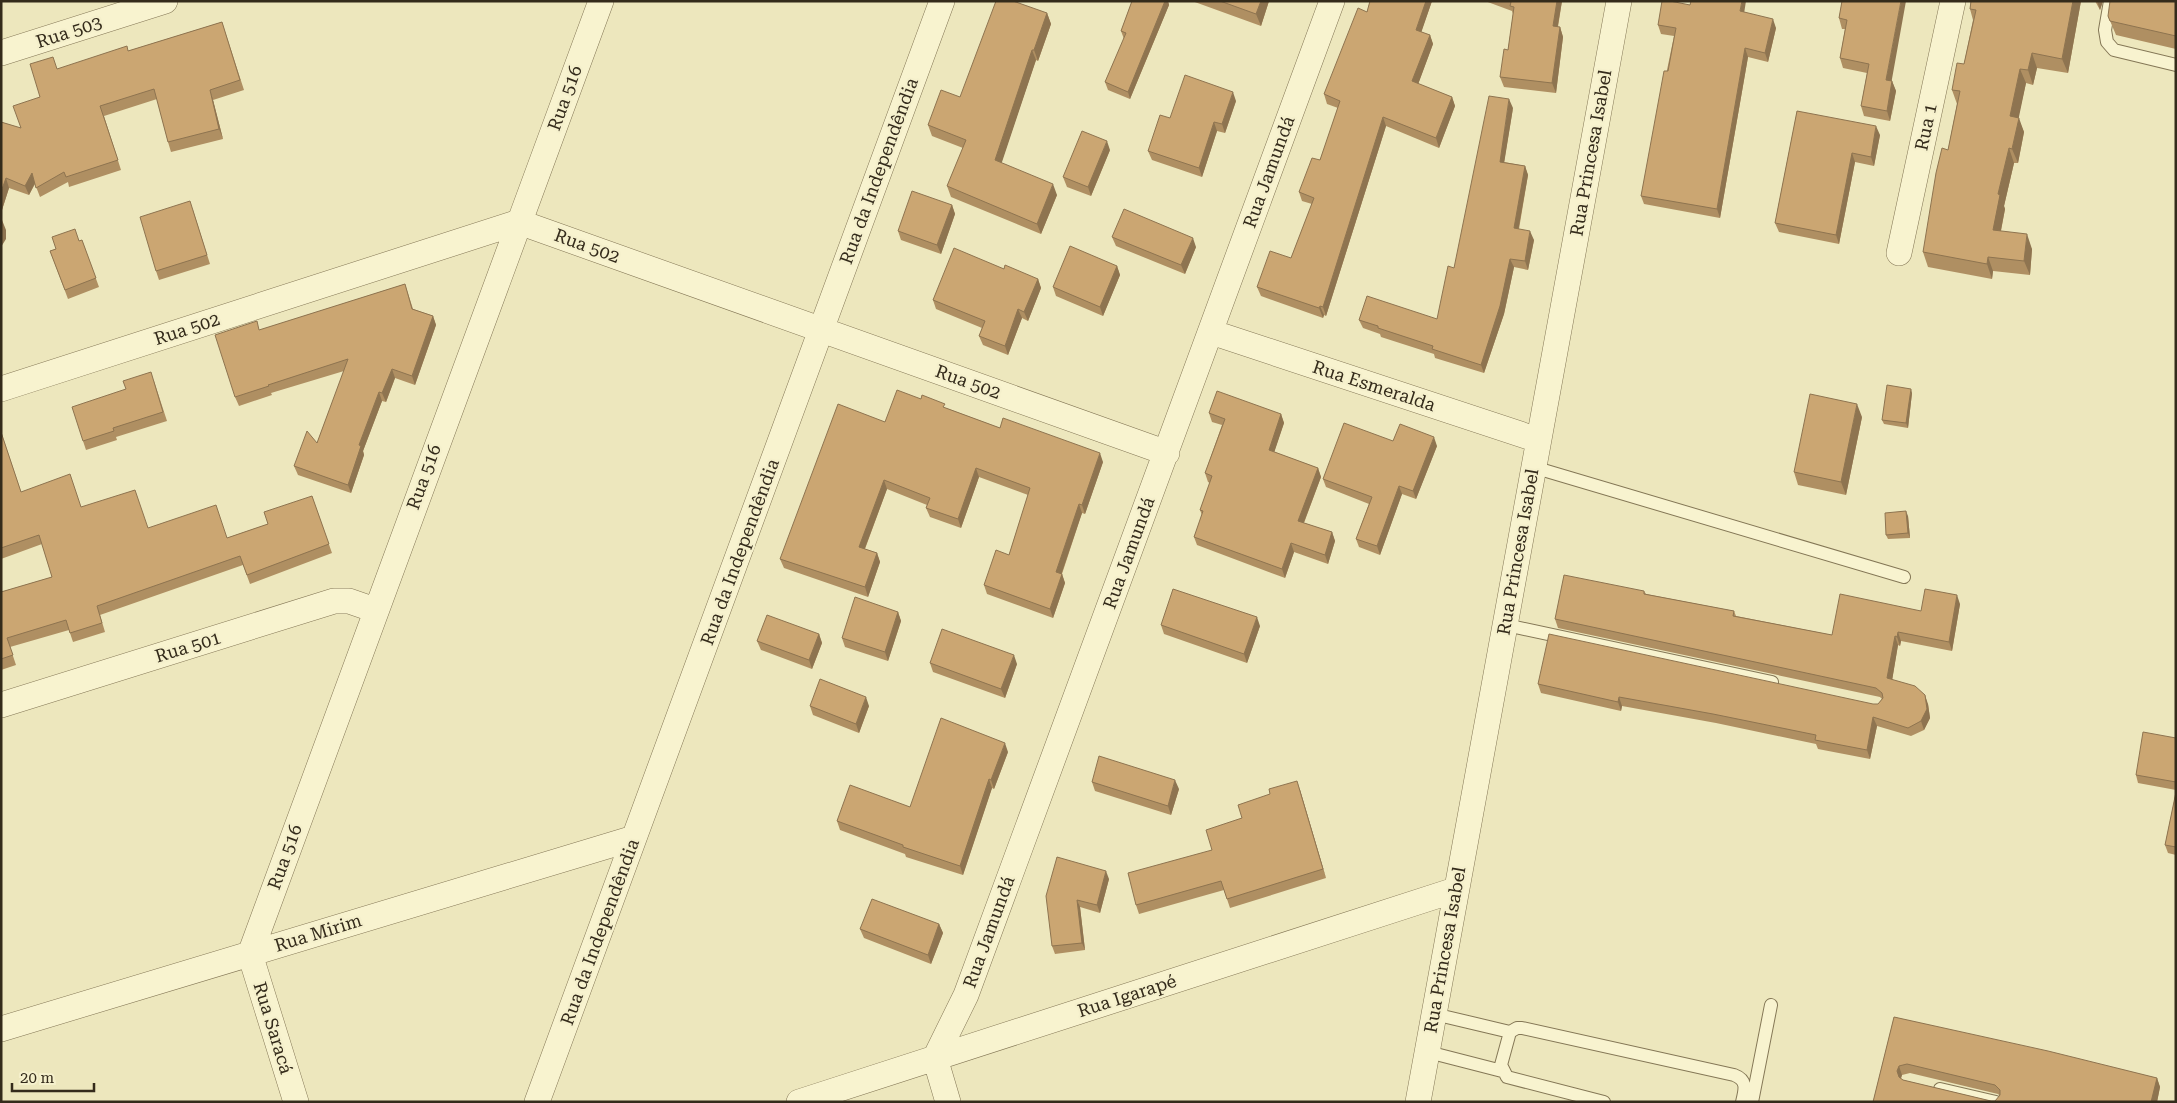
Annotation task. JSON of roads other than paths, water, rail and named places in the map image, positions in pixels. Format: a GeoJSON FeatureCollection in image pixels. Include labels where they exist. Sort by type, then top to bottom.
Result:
{"type":"FeatureCollection","features":[{"type":"Feature","properties":{"kind":"street","name":"Rua 503"},"geometry":{"type":"LineString","coordinates":[[1,53],[165,1]]}},
{"type":"Feature","properties":{"kind":"street","name":"Rua 516"},"geometry":{"type":"LineString","coordinates":[[250,954],[375,610],[601,1]]}},
{"type":"Feature","properties":{"kind":"street","name":"Rua da Independêndia"},"geometry":{"type":"LineString","coordinates":[[537,1102],[942,1]]}},
{"type":"Feature","properties":{"kind":"street","name":"Rua Jamundá"},"geometry":{"type":"LineString","coordinates":[[935,1058],[966,995],[1332,1]]}},
{"type":"Feature","properties":{"kind":"street","name":"Rua Princesa Isabel"},"geometry":{"type":"LineString","coordinates":[[1418,1102],[1455,890],[1506,625],[1533,467],[1619,1]]}},
{"type":"Feature","properties":{"kind":"street","name":"Rua 1"},"geometry":{"type":"LineString","coordinates":[[1899,254],[1953,1]]}},
{"type":"Feature","properties":{"kind":"street","name":"Rua 502"},"geometry":{"type":"LineString","coordinates":[[1,389],[519,222],[1166,453]]}},
{"type":"Feature","properties":{"kind":"street","name":"Rua Esmeralda"},"geometry":{"type":"LineString","coordinates":[[1210,332],[1538,440]]}},
{"type":"Feature","properties":{"kind":"street","name":"Rua 501"},"geometry":{"type":"LineString","coordinates":[[1,705],[334,601],[349,601],[375,610]]}},
{"type":"Feature","properties":{"kind":"street","name":"Rua Mirim"},"geometry":{"type":"LineString","coordinates":[[1,1029],[634,838]]}},
{"type":"Feature","properties":{"kind":"street","name":"Rua Igarapé"},"geometry":{"type":"LineString","coordinates":[[799,1102],[1455,890]]}},
{"type":"Feature","properties":{"kind":"street","name":"Rua Saracá"},"geometry":{"type":"LineString","coordinates":[[250,954],[296,1102]]}},
{"type":"Feature","properties":{"kind":"street"},"geometry":{"type":"LineString","coordinates":[[935,1058],[948,1102]]}},
{"type":"Feature","properties":{"kind":"lane"},"geometry":{"type":"LineString","coordinates":[[2110,1],[2105,30],[2107,42],[2114,50],[2176,64]]}},
{"type":"Feature","properties":{"kind":"lane"},"geometry":{"type":"LineString","coordinates":[[1533,467],[1904,577]]}},
{"type":"Feature","properties":{"kind":"lane"},"geometry":{"type":"LineString","coordinates":[[1506,625],[1781,684]]}},
{"type":"Feature","properties":{"kind":"lane"},"geometry":{"type":"LineString","coordinates":[[1752,1102],[1771,1005]]}},
{"type":"Feature","properties":{"kind":"lane"},"geometry":{"type":"LineString","coordinates":[[1434,1014],[1510,1032],[1522,1028],[1734,1075],[1743,1080],[1745,1085],[1742,1102]]}},
{"type":"Feature","properties":{"kind":"lane"},"geometry":{"type":"LineString","coordinates":[[1510,1032],[1501,1065],[1504,1075],[1511,1079],[1604,1102]]}},
{"type":"Feature","properties":{"kind":"lane"},"geometry":{"type":"LineString","coordinates":[[1428,1052],[1502,1071]]}},
{"type":"Feature","properties":{"kind":"lane"},"geometry":{"type":"LineString","coordinates":[[1925,1086],[1996,1102]]}}]}
